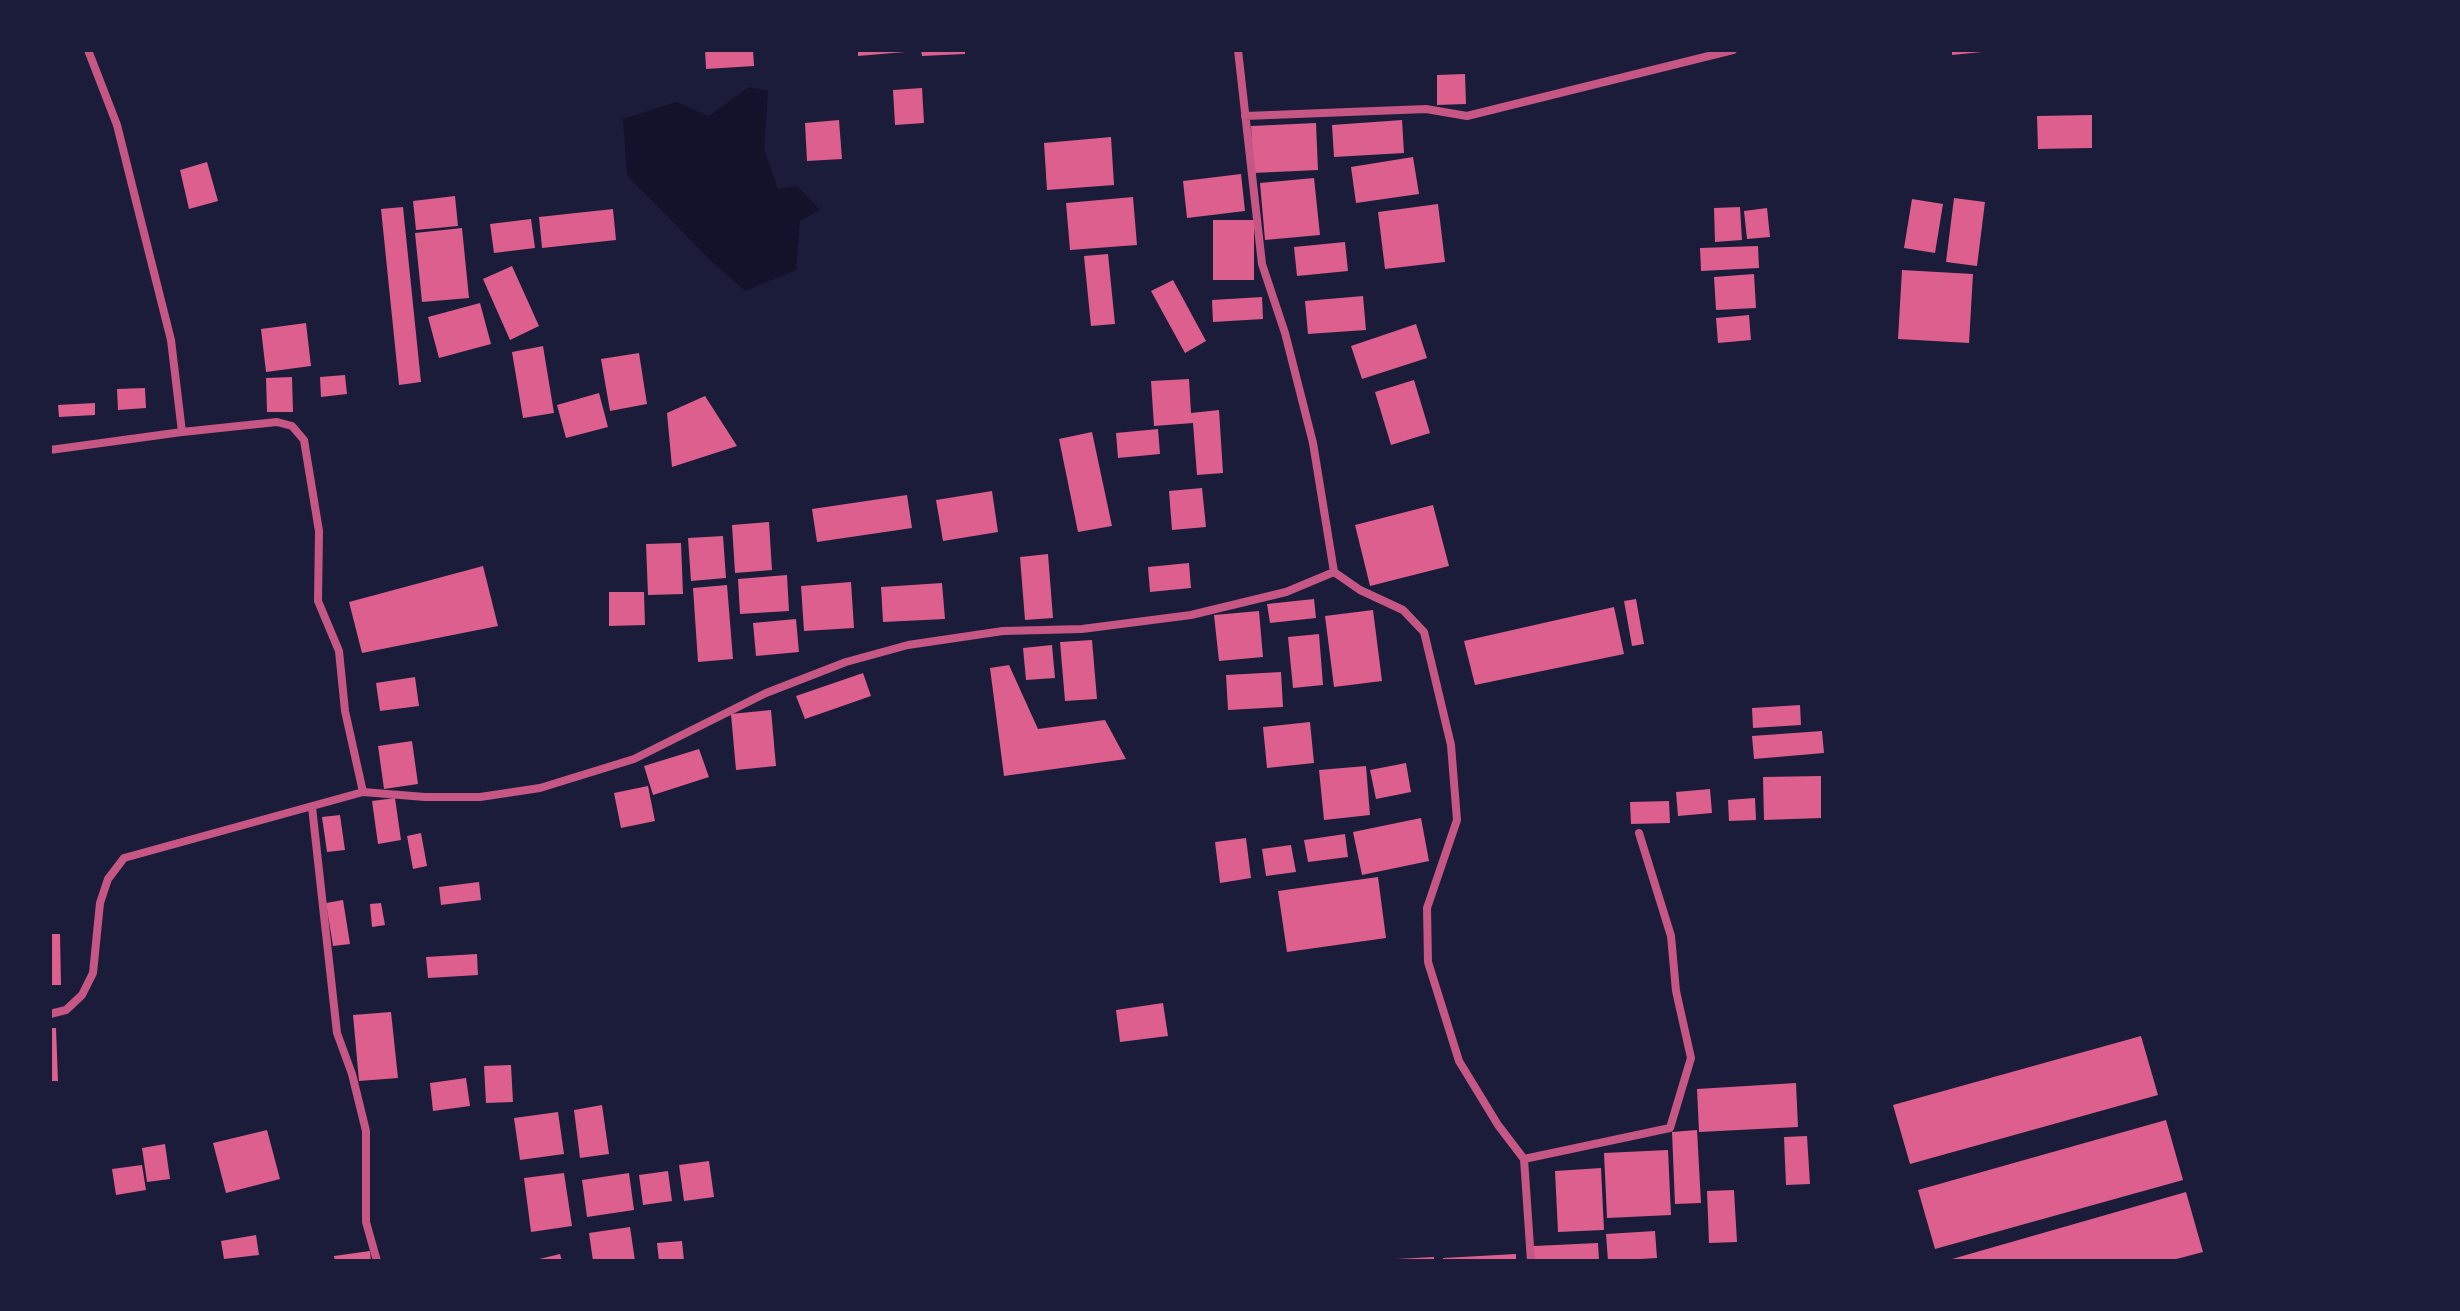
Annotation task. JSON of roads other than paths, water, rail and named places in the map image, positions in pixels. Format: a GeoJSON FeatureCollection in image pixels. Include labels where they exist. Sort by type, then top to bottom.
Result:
{"type":"FeatureCollection","features":[{"type":"Feature","properties":{"kind":"street"},"geometry":{"type":"LineString","coordinates":[[88,50],[117,125],[171,340],[182,432]]}},
{"type":"Feature","properties":{"kind":"street"},"geometry":{"type":"LineString","coordinates":[[1238,50],[1262,264],[1285,333],[1313,443],[1334,572],[1360,590],[1403,610],[1424,632],[1451,745],[1457,820],[1427,908],[1428,962],[1459,1061],[1498,1125],[1524,1159],[1531,1261]]}},
{"type":"Feature","properties":{"kind":"street"},"geometry":{"type":"LineString","coordinates":[[1245,116],[1426,109],[1467,116],[1733,50]]}},
{"type":"Feature","properties":{"kind":"street"},"geometry":{"type":"LineString","coordinates":[[50,450],[277,422],[292,426],[304,440],[319,531],[318,601],[339,651],[345,711],[363,792]]}},
{"type":"Feature","properties":{"kind":"street"},"geometry":{"type":"LineString","coordinates":[[50,1014],[66,1010],[82,995],[88,984],[93,973],[100,903],[108,879],[124,858],[363,792],[480,797],[540,788],[634,759],[766,693],[846,662],[908,645],[1003,631],[1082,629],[1191,615],[1286,592],[1334,572]]}},
{"type":"Feature","properties":{"kind":"street"},"geometry":{"type":"LineString","coordinates":[[312,807],[337,1033],[352,1074],[366,1131],[366,1222],[377,1261]]}},
{"type":"Feature","properties":{"kind":"street"},"geometry":{"type":"LineString","coordinates":[[1524,1159],[1670,1128],[1691,1058],[1676,991],[1671,936],[1639,833]]}}]}
